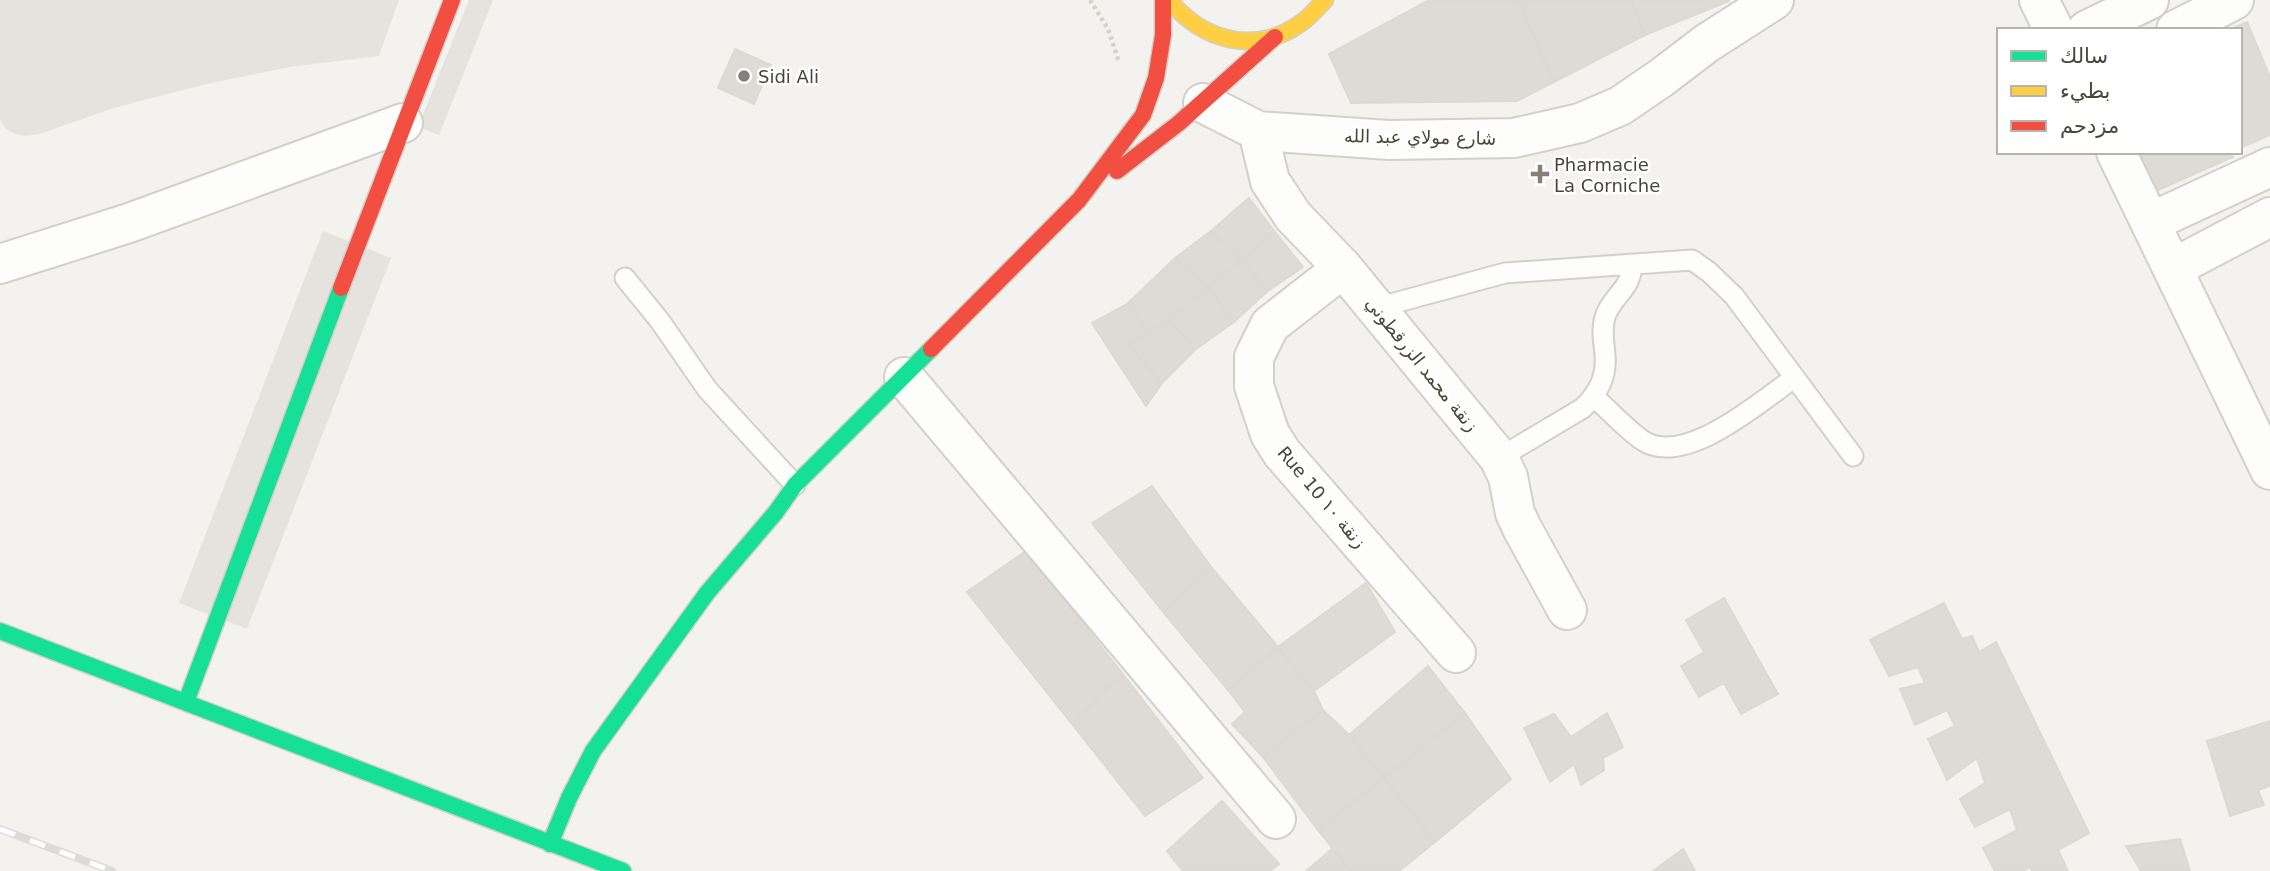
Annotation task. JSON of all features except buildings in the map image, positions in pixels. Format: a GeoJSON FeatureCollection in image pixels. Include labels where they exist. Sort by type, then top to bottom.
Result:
{"type":"FeatureCollection","features":[{"type":"Feature","properties":{"kind":"street"},"geometry":{"type":"LineString","coordinates":[[186,702],[403,123],[452,0]]}},
{"type":"Feature","properties":{"kind":"street"},"geometry":{"type":"LineString","coordinates":[[1079,200],[1143,115],[1156,78],[1163,35],[1163,0]]}},
{"type":"Feature","properties":{"kind":"street"},"geometry":{"type":"LineString","coordinates":[[1169,0],[1191,24],[1210,35],[1231,41],[1253,42],[1275,37],[1302,23],[1324,0]]}},
{"type":"Feature","properties":{"kind":"street","name":"شارع مولاي عبد الله"},"geometry":{"type":"LineString","coordinates":[[1203,103],[1258,131],[1389,140],[1514,138],[1568,126],[1620,106],[1707,43],[1774,0]]}},
{"type":"Feature","properties":{"kind":"street"},"geometry":{"type":"LineString","coordinates":[[2039,0],[2053,28]]}},
{"type":"Feature","properties":{"kind":"street"},"geometry":{"type":"LineString","coordinates":[[2091,28],[2149,0]]}},
{"type":"Feature","properties":{"kind":"street"},"geometry":{"type":"LineString","coordinates":[[2180,28],[2234,0]]}},
{"type":"Feature","properties":{"kind":"street"},"geometry":{"type":"LineString","coordinates":[[550,844],[593,751],[707,593],[776,512],[794,485],[1079,200],[1203,103],[1275,37]]}},
{"type":"Feature","properties":{"kind":"street"},"geometry":{"type":"LineString","coordinates":[[0,264],[129,223],[403,123]]}},
{"type":"Feature","properties":{"kind":"street","name":"زنقة محمد الزرقطوني"},"geometry":{"type":"LineString","coordinates":[[1258,131],[1269,180],[1293,216],[1343,268],[1499,457],[1508,477],[1515,513],[1521,528],[1567,610]]}},
{"type":"Feature","properties":{"kind":"street"},"geometry":{"type":"LineString","coordinates":[[2117,154],[2173,268],[2258,416],[2270,470]]}},
{"type":"Feature","properties":{"kind":"street"},"geometry":{"type":"LineString","coordinates":[[2151,222],[2270,167]]}},
{"type":"Feature","properties":{"kind":"street"},"geometry":{"type":"LineString","coordinates":[[2173,268],[2270,217]]}},
{"type":"Feature","properties":{"kind":"street","name":"Rue 10 زنقة ١٠"},"geometry":{"type":"LineString","coordinates":[[1343,268],[1270,325],[1254,358],[1254,386],[1270,434],[1282,453],[1456,653]]}},
{"type":"Feature","properties":{"kind":"street"},"geometry":{"type":"LineString","coordinates":[[904,377],[1276,819]]}},
{"type":"Feature","properties":{"kind":"street"},"geometry":{"type":"LineString","coordinates":[[0,631],[623,871]]}},
{"type":"Feature","properties":{"kind":"lane"},"geometry":{"type":"LineString","coordinates":[[1376,308],[1505,273],[1692,260],[1734,296],[1853,456]]}},
{"type":"Feature","properties":{"kind":"lane"},"geometry":{"type":"LineString","coordinates":[[1499,457],[1583,408],[1594,397],[1604,377],[1605,315],[1616,296],[1628,284],[1633,265]]}},
{"type":"Feature","properties":{"kind":"lane"},"geometry":{"type":"LineString","coordinates":[[625,278],[660,321],[708,389],[794,485]]}},
{"type":"Feature","properties":{"kind":"lane"},"geometry":{"type":"LineString","coordinates":[[1594,397],[1644,442],[1680,447],[1704,439],[1731,424],[1794,378]]}},
{"type":"Feature","properties":{"kind":"shaded area"},"geometry":{"type":"Polygon","coordinates":[[[0,0],[399,0],[379,56],[290,67],[207,84],[117,107],[39,134],[25,136],[5,128],[0,119],[0,0]]]}},
{"type":"Feature","properties":{"kind":"shaded area"},"geometry":{"type":"Polygon","coordinates":[[[469,0],[493,0],[439,135],[418,127],[469,0]]]}},
{"type":"Feature","properties":{"kind":"shaded area"},"geometry":{"type":"Polygon","coordinates":[[[323,231],[391,258],[247,629],[179,603],[323,231]]]}},
{"type":"Feature","properties":{"kind":"railway"},"geometry":{"type":"LineString","coordinates":[[0,829],[112,871]]}},
{"type":"Feature","properties":{"kind":"traffic: fast"},"geometry":{"type":"LineString","coordinates":[[186,702],[341,288]]}},
{"type":"Feature","properties":{"kind":"traffic: fast"},"geometry":{"type":"LineString","coordinates":[[550,844],[593,751],[707,593],[776,512],[795,485],[931,349]]}},
{"type":"Feature","properties":{"kind":"traffic: fast"},"geometry":{"type":"LineString","coordinates":[[0,631],[623,871]]}},
{"type":"Feature","properties":{"kind":"traffic: slow"},"geometry":{"type":"LineString","coordinates":[[1169,0],[1198,26],[1214,34],[1248,41],[1284,33],[1304,21],[1325,0]]}},
{"type":"Feature","properties":{"kind":"traffic: jam"},"geometry":{"type":"LineString","coordinates":[[341,288],[452,0]]}},
{"type":"Feature","properties":{"kind":"traffic: jam"},"geometry":{"type":"LineString","coordinates":[[931,349],[1079,200],[1143,115],[1156,78],[1163,35],[1163,0]]}},
{"type":"Feature","properties":{"kind":"traffic: jam"},"geometry":{"type":"LineString","coordinates":[[1117,171],[1179,123],[1275,37]]}},
{"type":"Feature","properties":{"kind":"place","name":"Sidi Ali"},"geometry":{"type":"Point","coordinates":[744,76]}},
{"type":"Feature","properties":{"kind":"place","name":"Pharmacie La Corniche"},"geometry":{"type":"Point","coordinates":[1540,174]}}]}
